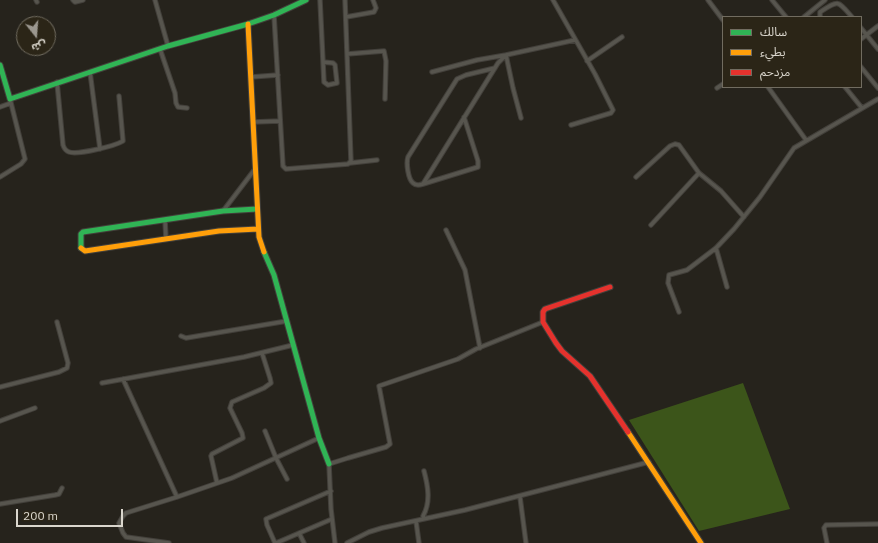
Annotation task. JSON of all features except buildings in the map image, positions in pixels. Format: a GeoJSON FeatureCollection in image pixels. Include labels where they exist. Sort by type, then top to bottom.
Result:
{"type":"FeatureCollection","features":[{"type":"Feature","properties":{"kind":"street"},"geometry":{"type":"LineString","coordinates":[[73,0],[75,2],[83,0]]}},
{"type":"Feature","properties":{"kind":"street"},"geometry":{"type":"LineString","coordinates":[[155,0],[168,46]]}},
{"type":"Feature","properties":{"kind":"street"},"geometry":{"type":"LineString","coordinates":[[0,107],[57,82],[168,46],[248,24],[274,15],[306,0]]}},
{"type":"Feature","properties":{"kind":"street"},"geometry":{"type":"LineString","coordinates":[[320,0],[323,62],[324,79],[326,84],[337,84],[336,65],[323,62]]}},
{"type":"Feature","properties":{"kind":"street"},"geometry":{"type":"LineString","coordinates":[[345,0],[350,163]]}},
{"type":"Feature","properties":{"kind":"street"},"geometry":{"type":"LineString","coordinates":[[346,17],[374,12],[376,8],[373,0]]}},
{"type":"Feature","properties":{"kind":"street"},"geometry":{"type":"LineString","coordinates":[[553,0],[613,108],[613,112],[611,113],[571,124]]}},
{"type":"Feature","properties":{"kind":"street"},"geometry":{"type":"LineString","coordinates":[[708,0],[722,19]]}},
{"type":"Feature","properties":{"kind":"street"},"geometry":{"type":"LineString","coordinates":[[772,0],[785,16]]}},
{"type":"Feature","properties":{"kind":"street"},"geometry":{"type":"LineString","coordinates":[[805,16],[825,0]]}},
{"type":"Feature","properties":{"kind":"street"},"geometry":{"type":"LineString","coordinates":[[820,16],[820,12],[836,0],[851,16]]}},
{"type":"Feature","properties":{"kind":"street"},"geometry":{"type":"LineString","coordinates":[[274,15],[284,168],[346,165],[350,163],[377,160]]}},
{"type":"Feature","properties":{"kind":"street"},"geometry":{"type":"LineString","coordinates":[[248,24],[254,122],[258,229],[262,246],[274,275],[319,438],[329,464],[335,543]]}},
{"type":"Feature","properties":{"kind":"street"},"geometry":{"type":"LineString","coordinates":[[862,38],[878,26]]}},
{"type":"Feature","properties":{"kind":"street"},"geometry":{"type":"LineString","coordinates":[[862,29],[878,49]]}},
{"type":"Feature","properties":{"kind":"street"},"geometry":{"type":"LineString","coordinates":[[587,61],[622,36]]}},
{"type":"Feature","properties":{"kind":"street"},"geometry":{"type":"LineString","coordinates":[[432,72],[477,60],[576,40]]}},
{"type":"Feature","properties":{"kind":"street"},"geometry":{"type":"LineString","coordinates":[[160,49],[176,103],[178,107],[187,108]]}},
{"type":"Feature","properties":{"kind":"street"},"geometry":{"type":"LineString","coordinates":[[346,54],[384,51],[386,61],[385,99]]}},
{"type":"Feature","properties":{"kind":"street"},"geometry":{"type":"LineString","coordinates":[[423,184],[500,60],[506,55]]}},
{"type":"Feature","properties":{"kind":"street"},"geometry":{"type":"LineString","coordinates":[[506,55],[521,118]]}},
{"type":"Feature","properties":{"kind":"street"},"geometry":{"type":"LineString","coordinates":[[0,65],[11,101],[25,159],[21,164],[0,177]]}},
{"type":"Feature","properties":{"kind":"street"},"geometry":{"type":"LineString","coordinates":[[464,117],[478,161],[478,166],[423,184],[416,184],[412,181],[406,164],[408,157],[459,77],[495,68]]}},
{"type":"Feature","properties":{"kind":"street"},"geometry":{"type":"LineString","coordinates":[[862,68],[878,88]]}},
{"type":"Feature","properties":{"kind":"street"},"geometry":{"type":"LineString","coordinates":[[90,72],[100,149]]}},
{"type":"Feature","properties":{"kind":"street"},"geometry":{"type":"LineString","coordinates":[[251,77],[278,75]]}},
{"type":"Feature","properties":{"kind":"street"},"geometry":{"type":"LineString","coordinates":[[57,82],[63,147],[70,152],[100,149],[123,142],[119,96]]}},
{"type":"Feature","properties":{"kind":"street"},"geometry":{"type":"LineString","coordinates":[[717,88],[722,85]]}},
{"type":"Feature","properties":{"kind":"street"},"geometry":{"type":"LineString","coordinates":[[769,88],[806,140]]}},
{"type":"Feature","properties":{"kind":"street"},"geometry":{"type":"LineString","coordinates":[[845,88],[862,108]]}},
{"type":"Feature","properties":{"kind":"street"},"geometry":{"type":"LineString","coordinates":[[679,312],[668,283],[669,276],[687,270],[716,248],[766,190],[790,151],[798,144],[878,99]]}},
{"type":"Feature","properties":{"kind":"street"},"geometry":{"type":"LineString","coordinates":[[254,122],[280,121]]}},
{"type":"Feature","properties":{"kind":"street"},"geometry":{"type":"LineString","coordinates":[[636,177],[670,146],[675,144],[681,146],[699,173],[721,191],[744,217]]}},
{"type":"Feature","properties":{"kind":"street"},"geometry":{"type":"LineString","coordinates":[[223,211],[256,168]]}},
{"type":"Feature","properties":{"kind":"street"},"geometry":{"type":"LineString","coordinates":[[651,225],[699,173]]}},
{"type":"Feature","properties":{"kind":"street"},"geometry":{"type":"LineString","coordinates":[[257,209],[223,211],[83,232],[81,234],[81,249],[85,251],[219,231],[258,229]]}},
{"type":"Feature","properties":{"kind":"street"},"geometry":{"type":"LineString","coordinates":[[165,220],[166,240]]}},
{"type":"Feature","properties":{"kind":"street"},"geometry":{"type":"LineString","coordinates":[[446,230],[465,270],[480,348]]}},
{"type":"Feature","properties":{"kind":"street"},"geometry":{"type":"LineString","coordinates":[[716,248],[727,287]]}},
{"type":"Feature","properties":{"kind":"street"},"geometry":{"type":"LineString","coordinates":[[610,287],[545,309],[543,312],[543,322],[562,351],[587,372],[649,462],[701,543]]}},
{"type":"Feature","properties":{"kind":"street"},"geometry":{"type":"LineString","coordinates":[[181,336],[186,338],[286,321]]}},
{"type":"Feature","properties":{"kind":"street"},"geometry":{"type":"LineString","coordinates":[[0,388],[59,372],[67,368],[68,363],[57,322]]}},
{"type":"Feature","properties":{"kind":"street"},"geometry":{"type":"LineString","coordinates":[[329,464],[386,447],[390,444],[379,388],[380,386],[458,359],[480,348],[543,322]]}},
{"type":"Feature","properties":{"kind":"street"},"geometry":{"type":"LineString","coordinates":[[102,383],[293,345]]}},
{"type":"Feature","properties":{"kind":"street"},"geometry":{"type":"LineString","coordinates":[[217,483],[211,456],[212,454],[243,438],[230,405],[232,402],[264,388],[271,383],[262,352]]}},
{"type":"Feature","properties":{"kind":"street"},"geometry":{"type":"LineString","coordinates":[[123,379],[177,497]]}},
{"type":"Feature","properties":{"kind":"street"},"geometry":{"type":"LineString","coordinates":[[0,421],[35,408]]}},
{"type":"Feature","properties":{"kind":"street"},"geometry":{"type":"LineString","coordinates":[[265,432],[276,458],[287,478]]}},
{"type":"Feature","properties":{"kind":"street"},"geometry":{"type":"LineString","coordinates":[[169,543],[126,537],[119,523],[126,513],[232,478],[319,438]]}},
{"type":"Feature","properties":{"kind":"street"},"geometry":{"type":"LineString","coordinates":[[347,543],[369,532],[520,497],[649,462]]}},
{"type":"Feature","properties":{"kind":"street"},"geometry":{"type":"LineString","coordinates":[[424,471],[428,482],[428,496],[427,508],[423,516],[424,519]]}},
{"type":"Feature","properties":{"kind":"street"},"geometry":{"type":"LineString","coordinates":[[0,504],[59,494],[62,488]]}},
{"type":"Feature","properties":{"kind":"street"},"geometry":{"type":"LineString","coordinates":[[331,491],[266,519],[267,525],[276,543],[332,519]]}},
{"type":"Feature","properties":{"kind":"street"},"geometry":{"type":"LineString","coordinates":[[520,497],[526,543]]}},
{"type":"Feature","properties":{"kind":"street"},"geometry":{"type":"LineString","coordinates":[[416,521],[418,543]]}},
{"type":"Feature","properties":{"kind":"street"},"geometry":{"type":"LineString","coordinates":[[827,543],[824,528],[826,525],[878,524]]}},
{"type":"Feature","properties":{"kind":"street"},"geometry":{"type":"LineString","coordinates":[[299,533],[304,543]]}},
{"type":"Feature","properties":{"kind":"green space"},"geometry":{"type":"Polygon","coordinates":[[[743,383],[790,509],[699,531],[629,420],[743,383]]]}},
{"type":"Feature","properties":{"kind":"traffic: fast"},"geometry":{"type":"LineString","coordinates":[[0,65],[10,99],[168,46],[248,24],[274,15],[306,0]]}},
{"type":"Feature","properties":{"kind":"traffic: fast"},"geometry":{"type":"LineString","coordinates":[[81,248],[81,234],[83,232],[223,211],[257,209]]}},
{"type":"Feature","properties":{"kind":"traffic: fast"},"geometry":{"type":"LineString","coordinates":[[264,252],[274,275],[319,438],[329,464]]}},
{"type":"Feature","properties":{"kind":"traffic: slow"},"geometry":{"type":"LineString","coordinates":[[248,24],[259,237],[264,252]]}},
{"type":"Feature","properties":{"kind":"traffic: slow"},"geometry":{"type":"LineString","coordinates":[[81,248],[85,251],[219,231],[258,229]]}},
{"type":"Feature","properties":{"kind":"traffic: slow"},"geometry":{"type":"LineString","coordinates":[[628,432],[701,543]]}},
{"type":"Feature","properties":{"kind":"traffic: jam"},"geometry":{"type":"LineString","coordinates":[[610,287],[545,309],[543,312],[543,322],[562,351],[590,376],[628,432]]}}]}
